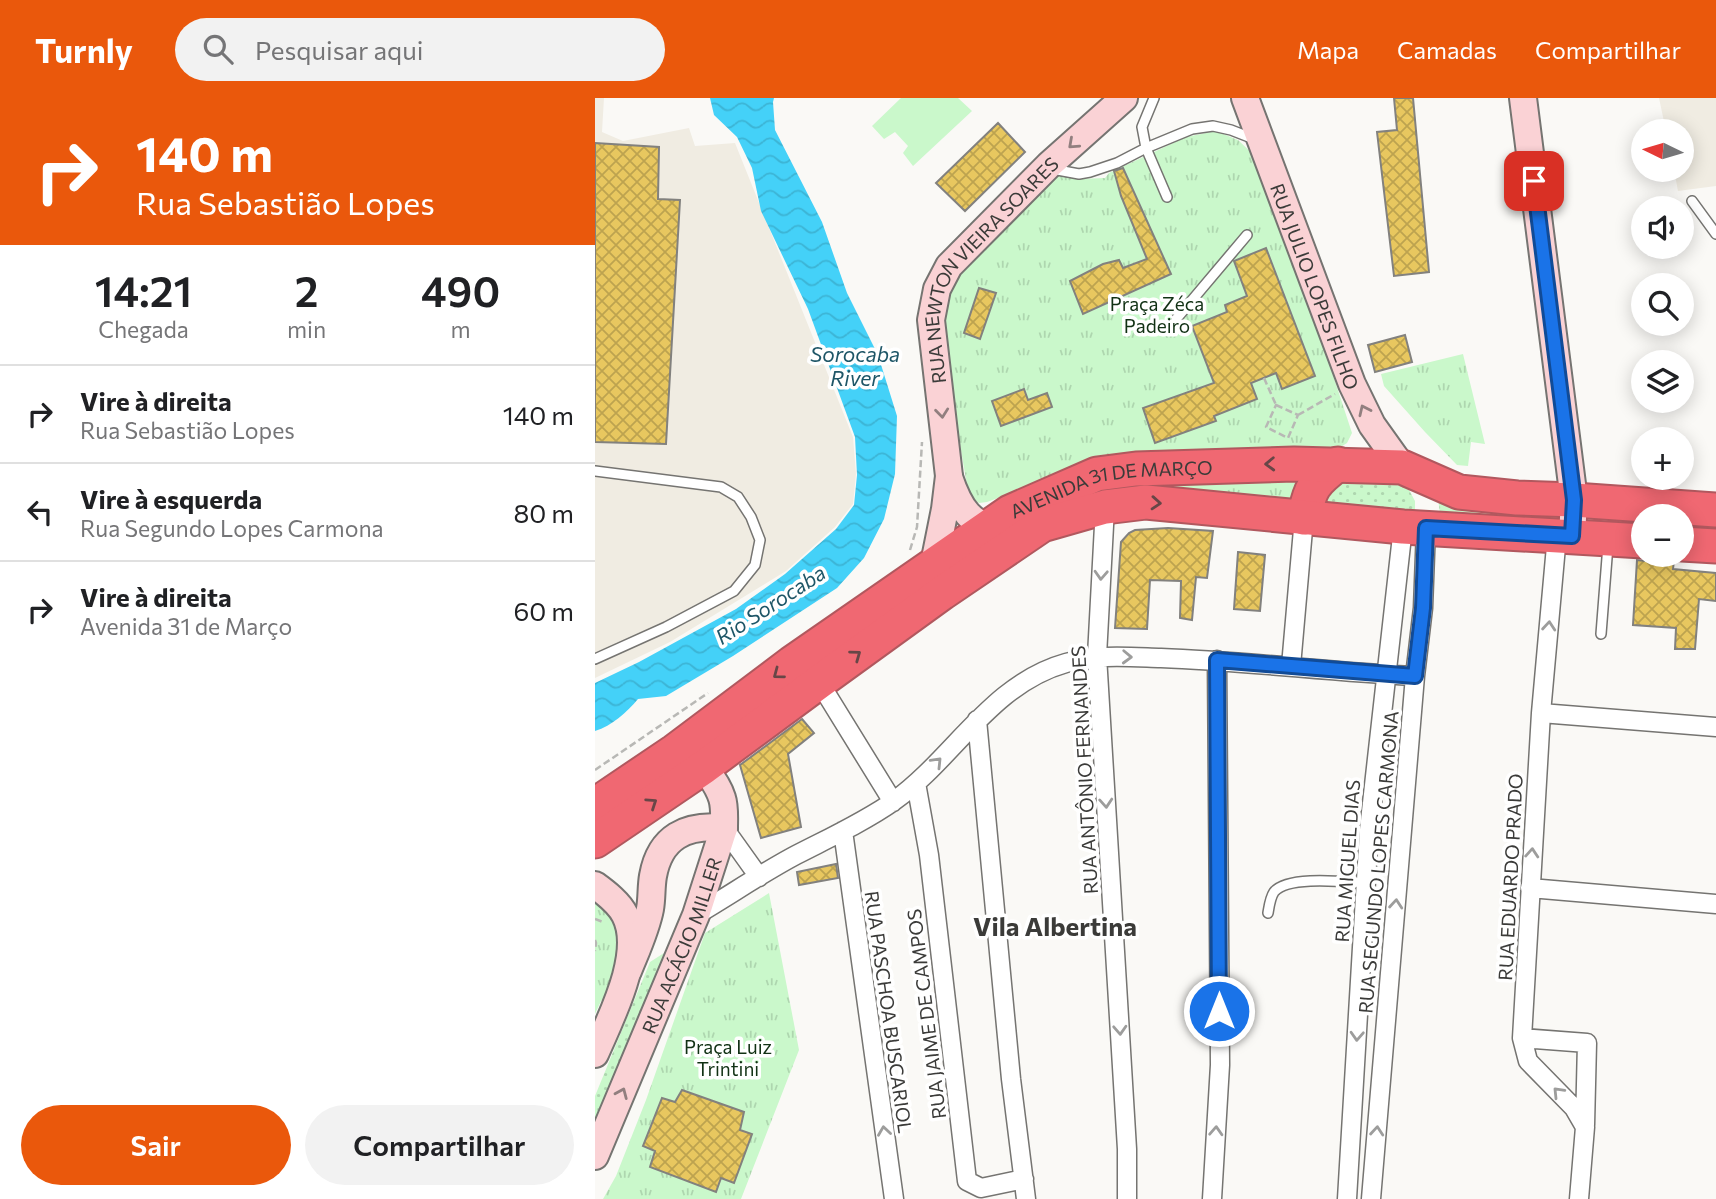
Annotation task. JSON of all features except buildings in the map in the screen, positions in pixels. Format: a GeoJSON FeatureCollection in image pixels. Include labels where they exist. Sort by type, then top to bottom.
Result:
{"type":"FeatureCollection","features":[{"type":"Feature","properties":{"kind":"highway","name":"AVENIDA 31 DE MARÇO"},"geometry":{"type":"LineString","coordinates":[[595,804],[675,751],[792,663],[922,557],[986,528],[1010,512],[1097,474],[1155,468],[1303,464],[1402,467],[1459,492],[1716,510]]}},
{"type":"Feature","properties":{"kind":"highway"},"geometry":{"type":"LineString","coordinates":[[1304,518],[1313,486],[1338,464]]}},
{"type":"Feature","properties":{"kind":"highway"},"geometry":{"type":"LineString","coordinates":[[1402,467],[1416,481],[1422,496],[1414,527]]}},
{"type":"Feature","properties":{"kind":"highway","name":"AVENIDA 31 DE MARÇO"},"geometry":{"type":"LineString","coordinates":[[595,841],[705,767],[942,593],[1042,525],[1105,507],[1146,502],[1414,527],[1631,540]]}},
{"type":"Feature","properties":{"kind":"highway"},"geometry":{"type":"LineString","coordinates":[[1694,545],[1716,546]]}},
{"type":"Feature","properties":{"kind":"main road","name":"RUA NEWTON VIEIRA SOARES"},"geometry":{"type":"LineString","coordinates":[[949,476],[932,320],[937,289],[949,267],[1047,168],[1124,98]]}},
{"type":"Feature","properties":{"kind":"main road","name":"RUA JULIO LOPES FILHO"},"geometry":{"type":"LineString","coordinates":[[1245,98],[1352,384],[1372,425],[1402,467]]}},
{"type":"Feature","properties":{"kind":"main road"},"geometry":{"type":"LineString","coordinates":[[1523,98],[1574,500],[1565,535]]}},
{"type":"Feature","properties":{"kind":"main road"},"geometry":{"type":"LineString","coordinates":[[949,476],[962,509],[986,528],[1021,539]]}},
{"type":"Feature","properties":{"kind":"main road"},"geometry":{"type":"LineString","coordinates":[[922,557],[945,509],[949,476]]}},
{"type":"Feature","properties":{"kind":"main road"},"geometry":{"type":"LineString","coordinates":[[675,751],[690,754],[705,767]]}},
{"type":"Feature","properties":{"kind":"main road","name":"RUA ACÁCIO MILLER"},"geometry":{"type":"LineString","coordinates":[[595,1156],[697,915],[724,828],[722,797],[705,767]]}},
{"type":"Feature","properties":{"kind":"main road"},"geometry":{"type":"LineString","coordinates":[[595,1054],[628,971],[636,930],[650,909],[657,860],[672,838],[685,831],[707,827],[724,828]]}},
{"type":"Feature","properties":{"kind":"main road"},"geometry":{"type":"LineString","coordinates":[[595,885],[609,895],[636,930],[653,935],[667,934],[697,915]]}},
{"type":"Feature","properties":{"kind":"street","name":"RUA ANTÔNIO FERNANDES"},"geometry":{"type":"LineString","coordinates":[[1105,507],[1097,656],[1127,1149],[1127,1199]]}},
{"type":"Feature","properties":{"kind":"street"},"geometry":{"type":"LineString","coordinates":[[1291,666],[1304,518]]}},
{"type":"Feature","properties":{"kind":"street","name":"RUA MIGUEL DIAS"},"geometry":{"type":"LineString","coordinates":[[1347,1199],[1369,830],[1385,675],[1414,527]]}},
{"type":"Feature","properties":{"kind":"street","name":"RUA SEGUNDO LOPES CARMONA"},"geometry":{"type":"LineString","coordinates":[[1371,1199],[1423,608],[1414,527]]}},
{"type":"Feature","properties":{"kind":"street","name":"RUA EDUARDO PRADO"},"geometry":{"type":"LineString","coordinates":[[1565,535],[1541,713],[1522,1038],[1528,1061],[1574,1108],[1585,1127]]}},
{"type":"Feature","properties":{"kind":"street"},"geometry":{"type":"LineString","coordinates":[[697,915],[793,856],[893,802],[1007,694],[1031,677],[1065,663],[1097,656],[1217,660],[1415,676]]}},
{"type":"Feature","properties":{"kind":"street"},"geometry":{"type":"LineString","coordinates":[[1212,1199],[1220,1065],[1217,660]]}},
{"type":"Feature","properties":{"kind":"street"},"geometry":{"type":"LineString","coordinates":[[819,682],[893,802]]}},
{"type":"Feature","properties":{"kind":"street"},"geometry":{"type":"LineString","coordinates":[[1541,713],[1716,727]]}},
{"type":"Feature","properties":{"kind":"street"},"geometry":{"type":"LineString","coordinates":[[977,720],[1011,1079],[1026,1199]]}},
{"type":"Feature","properties":{"kind":"street","name":"RUA JAIME DE CAMPOS"},"geometry":{"type":"LineString","coordinates":[[916,783],[929,855],[967,1181],[981,1188],[1024,1179]]}},
{"type":"Feature","properties":{"kind":"street"},"geometry":{"type":"LineString","coordinates":[[724,828],[759,877]]}},
{"type":"Feature","properties":{"kind":"street","name":"RUA PASCHOA BUSCARIOL"},"geometry":{"type":"LineString","coordinates":[[843,831],[894,1199]]}},
{"type":"Feature","properties":{"kind":"street"},"geometry":{"type":"LineString","coordinates":[[1530,888],[1716,904]]}},
{"type":"Feature","properties":{"kind":"street"},"geometry":{"type":"LineString","coordinates":[[1522,1038],[1587,1043],[1585,1127],[1579,1199]]}},
{"type":"Feature","properties":{"kind":"lane"},"geometry":{"type":"LineString","coordinates":[[1154,98],[1142,127],[1146,148],[1167,197]]}},
{"type":"Feature","properties":{"kind":"lane"},"geometry":{"type":"LineString","coordinates":[[1047,168],[1079,174],[1090,172],[1117,163],[1192,129],[1213,126],[1249,136],[1262,145]]}},
{"type":"Feature","properties":{"kind":"lane"},"geometry":{"type":"LineString","coordinates":[[1694,204],[1716,234]]}},
{"type":"Feature","properties":{"kind":"lane"},"geometry":{"type":"LineString","coordinates":[[1177,318],[1247,235]]}},
{"type":"Feature","properties":{"kind":"lane"},"geometry":{"type":"LineString","coordinates":[[595,471],[721,487],[738,497],[751,517],[760,540],[755,565],[734,591],[666,628],[595,659]]}},
{"type":"Feature","properties":{"kind":"lane"},"geometry":{"type":"LineString","coordinates":[[1601,634],[1608,538]]}},
{"type":"Feature","properties":{"kind":"lane"},"geometry":{"type":"LineString","coordinates":[[1268,914],[1274,892],[1283,886],[1320,880],[1366,883]]}},
{"type":"Feature","properties":{"kind":"path"},"geometry":{"type":"LineString","coordinates":[[1264,378],[1276,405],[1298,415]]}},
{"type":"Feature","properties":{"kind":"path"},"geometry":{"type":"LineString","coordinates":[[1276,405],[1266,427],[1288,438],[1298,415],[1352,384]]}},
{"type":"Feature","properties":{"kind":"path"},"geometry":{"type":"LineString","coordinates":[[922,436],[917,527],[922,557]]}},
{"type":"Feature","properties":{"kind":"path"},"geometry":{"type":"LineString","coordinates":[[595,770],[708,693]]}},
{"type":"Feature","properties":{"kind":"path"},"geometry":{"type":"LineString","coordinates":[[595,940],[595,951]]}},
{"type":"Feature","properties":{"kind":"shaded area"},"geometry":{"type":"Polygon","coordinates":[[[595,98],[604,98],[602,132],[623,141],[689,128],[695,146],[735,143],[853,437],[856,474],[853,504],[835,527],[786,571],[670,642],[595,678],[595,98]]]}},
{"type":"Feature","properties":{"kind":"shaded area"},"geometry":{"type":"Polygon","coordinates":[[[1659,98],[1716,98],[1716,186],[1678,191],[1676,182],[1694,182],[1694,119],[1663,119],[1659,98]]]}},
{"type":"Feature","properties":{"kind":"green space"},"geometry":{"type":"Polygon","coordinates":[[[901,98],[958,98],[972,111],[913,166],[903,153],[908,146],[895,132],[884,139],[872,126],[901,98]]]}},
{"type":"Feature","properties":{"kind":"green space","name":"Praça Zéca Padeiro"},"geometry":{"type":"Polygon","coordinates":[[[1216,131],[1238,140],[1255,156],[1352,433],[1347,443],[1339,448],[1081,468],[979,503],[968,491],[947,370],[942,322],[944,307],[957,273],[1058,174],[1079,179],[1105,178],[1109,173],[1186,137],[1216,131]]]}},
{"type":"Feature","properties":{"kind":"green space"},"geometry":{"type":"Polygon","coordinates":[[[1463,354],[1485,444],[1471,442],[1468,466],[1457,465],[1425,432],[1384,386],[1381,374],[1463,354]]]}},
{"type":"Feature","properties":{"kind":"green space"},"geometry":{"type":"Polygon","coordinates":[[[1312,471],[1299,508],[1067,491],[1312,471]]]}},
{"type":"Feature","properties":{"kind":"green space"},"geometry":{"type":"Polygon","coordinates":[[[1386,478],[1408,488],[1415,501],[1415,512],[1330,505],[1325,497],[1331,481],[1386,478]]]}},
{"type":"Feature","properties":{"kind":"green space"},"geometry":{"type":"Polygon","coordinates":[[[1437,490],[1568,512],[1571,521],[1440,514],[1437,490]]]}},
{"type":"Feature","properties":{"kind":"green space","name":"Praça Luiz Trintini"},"geometry":{"type":"Polygon","coordinates":[[[769,893],[799,1050],[741,1199],[603,1199],[616,1176],[646,1100],[705,933],[769,893]]]}},
{"type":"Feature","properties":{"kind":"green space"},"geometry":{"type":"Polygon","coordinates":[[[595,894],[610,908],[621,940],[610,992],[601,1001],[595,1014],[595,894]]]}},
{"type":"Feature","properties":{"kind":"green space"},"geometry":{"type":"Polygon","coordinates":[[[664,953],[595,1126],[595,1096],[650,962],[664,953]]]}},
{"type":"Feature","properties":{"kind":"water","name":"Sorocaba River"},"geometry":{"type":"Polygon","coordinates":[[[710,98],[774,98],[775,130],[822,222],[847,293],[878,355],[897,416],[895,474],[884,519],[864,558],[837,588],[666,696],[638,699],[619,718],[595,731],[595,683],[736,609],[785,574],[836,529],[854,505],[857,475],[855,437],[808,309],[761,211],[752,168],[737,137],[714,115],[710,98]]]}},
{"type":"Feature","properties":{"kind":"district","name":"Vila Albertina"},"geometry":{"type":"Point","coordinates":[1055,925]}},
{"type":"Feature","properties":{"kind":"route"},"geometry":{"type":"LineString","coordinates":[[1219,1011],[1217,660],[1415,676],[1423,608],[1426,528],[1572,536],[1574,500],[1534,181]]}},
{"type":"Feature","properties":{"kind":"water label","name":"Rio Sorocaba"},"geometry":{"type":"Point","coordinates":[770,604]}}]}
